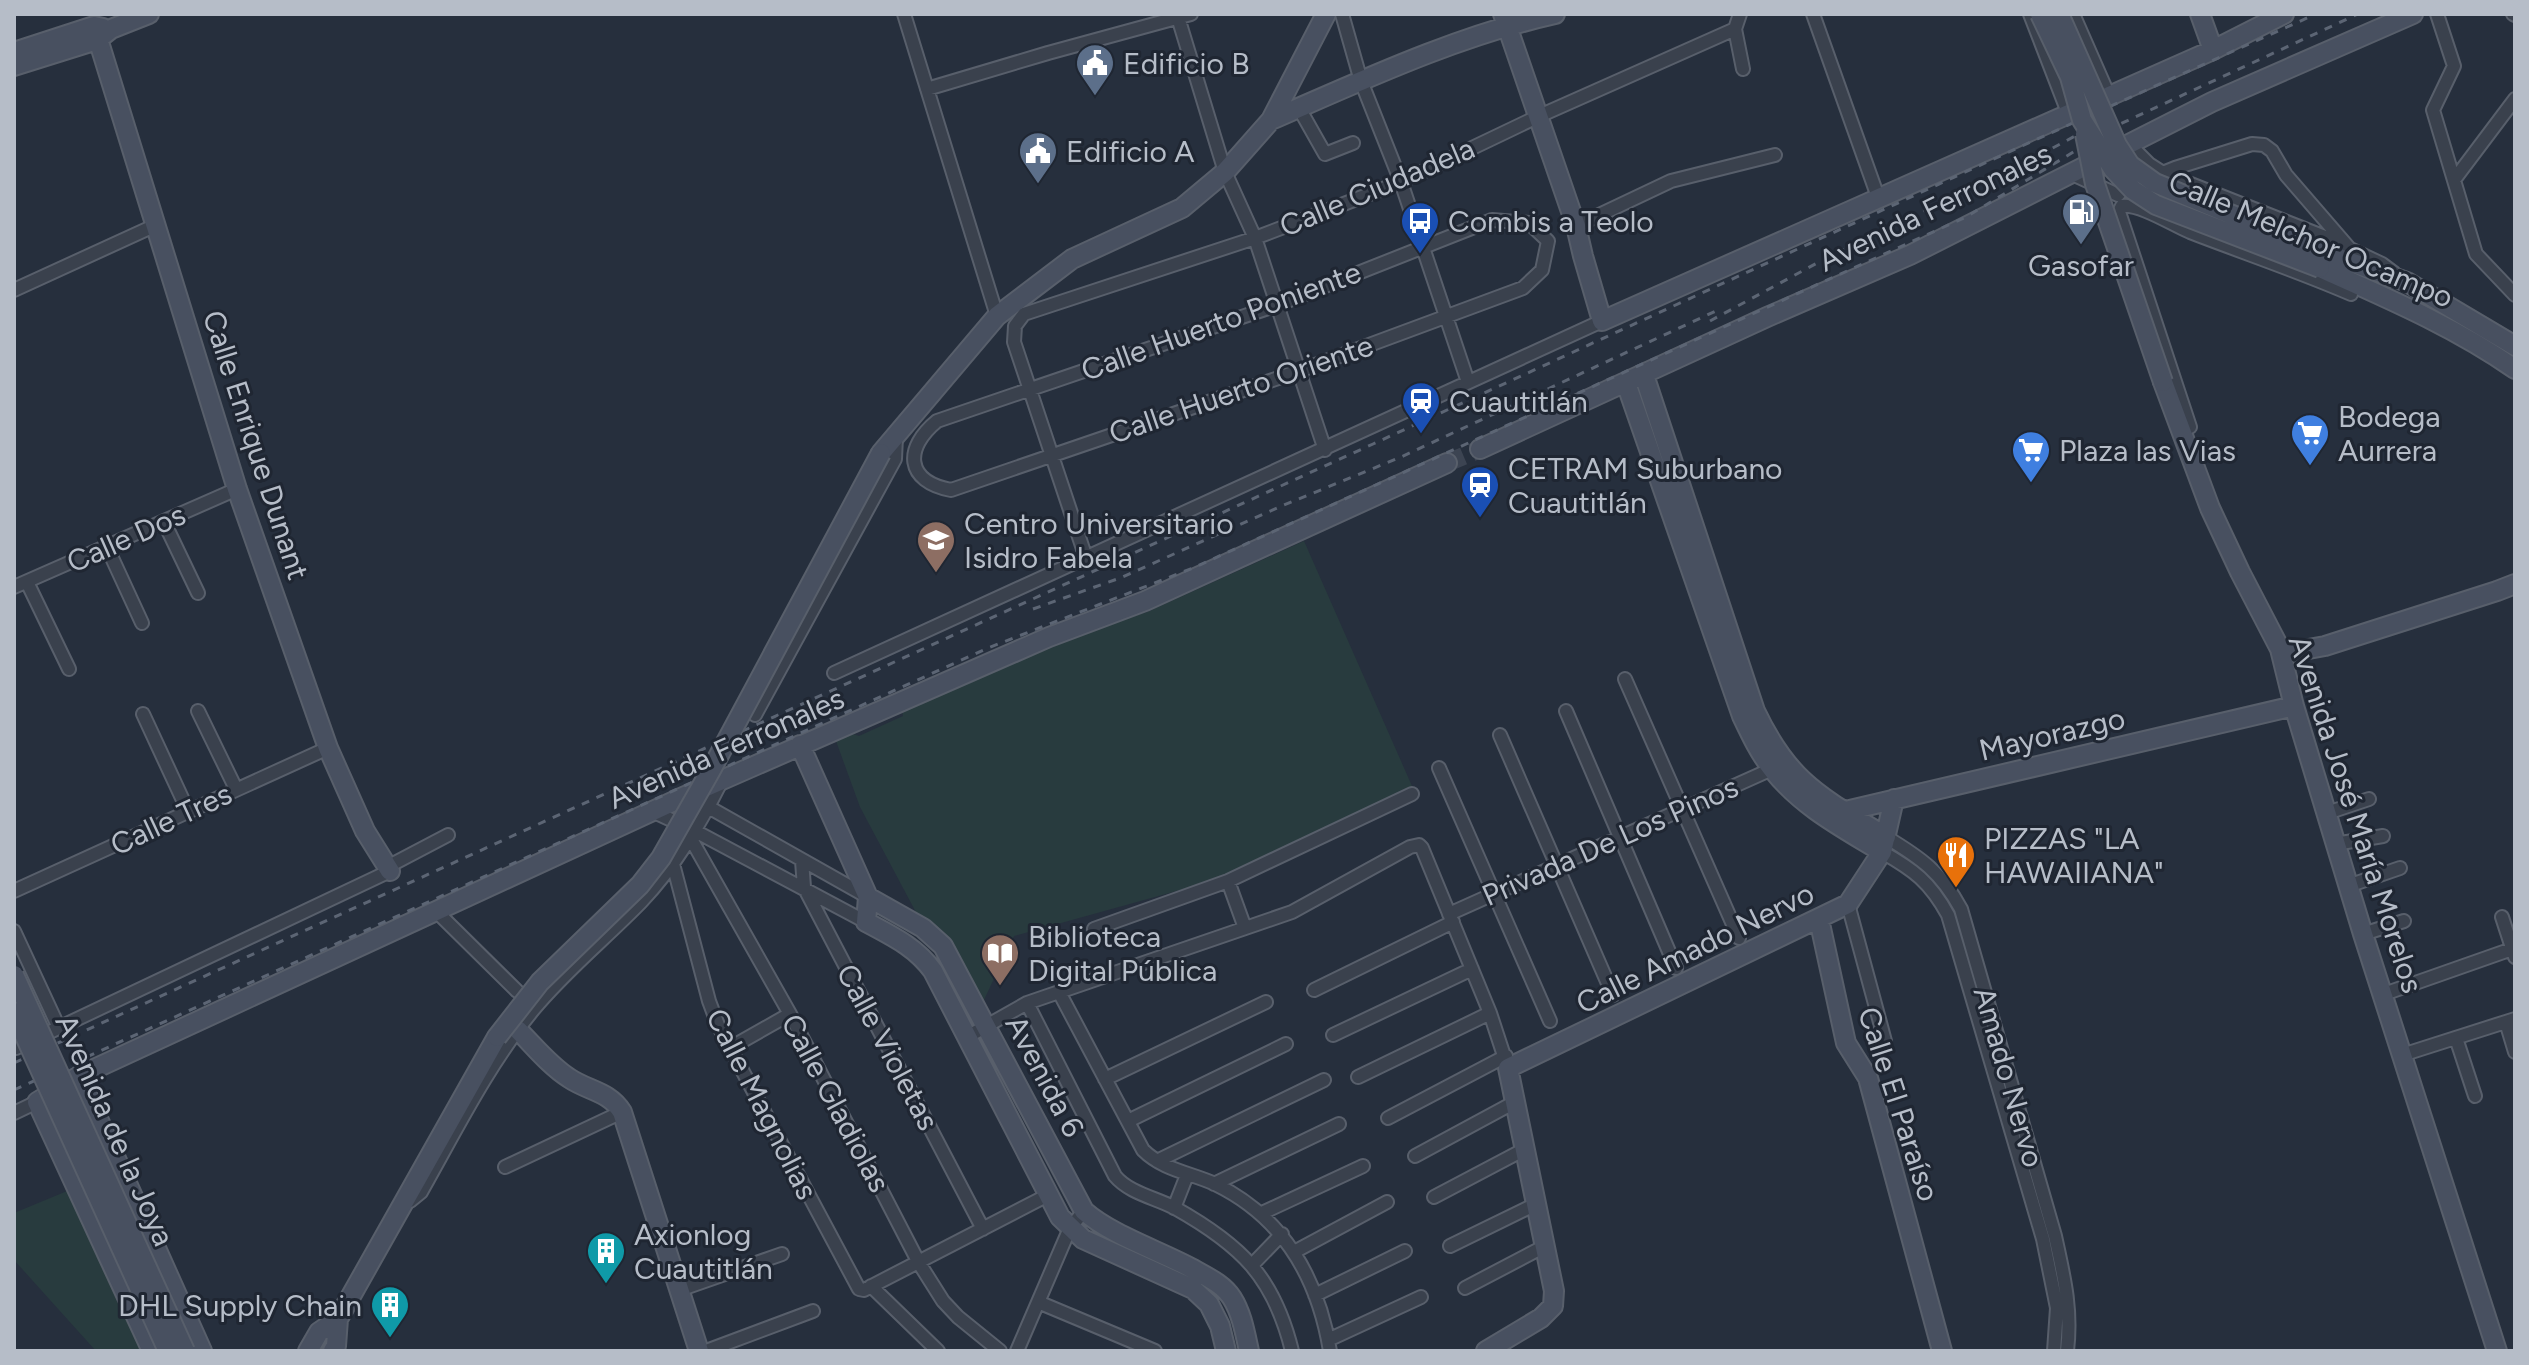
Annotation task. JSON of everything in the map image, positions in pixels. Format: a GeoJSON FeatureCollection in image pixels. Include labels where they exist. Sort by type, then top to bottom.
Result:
{"type":"FeatureCollection","features":[{"type":"Feature","properties":{"kind":"main road"},"geometry":{"type":"LineString","coordinates":[[14,73],[20,55],[101,32],[149,14]]}},
{"type":"Feature","properties":{"kind":"main road"},"geometry":{"type":"LineString","coordinates":[[333,1351],[338,1319],[497,1037],[540,982],[640,885],[717,775],[881,453],[997,316],[1072,259],[1182,208],[1225,172],[1271,120],[1326,14]]}},
{"type":"Feature","properties":{"kind":"main road"},"geometry":{"type":"LineString","coordinates":[[1271,120],[1504,20],[1555,14]]}},
{"type":"Feature","properties":{"kind":"main road","name":"Calle Melchor Ocampo"},"geometry":{"type":"LineString","coordinates":[[2040,14],[2070,77],[2076,117],[2113,169],[2133,190],[2156,205],[2321,260],[2407,282],[2513,340]]}},
{"type":"Feature","properties":{"kind":"main road","name":"Calle Melchor Ocampo"},"geometry":{"type":"LineString","coordinates":[[2059,14],[2117,145],[2130,165],[2155,183],[2321,260],[2489,350],[2515,369]]}},
{"type":"Feature","properties":{"kind":"main road"},"geometry":{"type":"LineString","coordinates":[[2200,14],[2213,50]]}},
{"type":"Feature","properties":{"kind":"main road","name":"Avenida Ferronales"},"geometry":{"type":"LineString","coordinates":[[1602,321],[1878,197],[2076,117],[2109,96],[2213,50],[2284,14]]}},
{"type":"Feature","properties":{"kind":"main road","name":"Avenida Ferronales"},"geometry":{"type":"LineString","coordinates":[[1480,449],[1910,255],[2212,102],[2413,14]]}},
{"type":"Feature","properties":{"kind":"main road"},"geometry":{"type":"LineString","coordinates":[[1504,20],[1576,226],[1602,321]]}},
{"type":"Feature","properties":{"kind":"main road","name":"Calle Enrique Dunant"},"geometry":{"type":"LineString","coordinates":[[101,32],[237,489],[328,748],[365,831],[389,869]]}},
{"type":"Feature","properties":{"kind":"main road","name":"Avenida José María Morelos"},"geometry":{"type":"LineString","coordinates":[[2076,117],[2095,184],[2210,508],[2280,649],[2335,844],[2497,1351]]}},
{"type":"Feature","properties":{"kind":"main road"},"geometry":{"type":"LineString","coordinates":[[1644,375],[1671,486]]}},
{"type":"Feature","properties":{"kind":"main road"},"geometry":{"type":"LineString","coordinates":[[1626,383],[1671,486],[1730,659],[1775,750],[1811,790],[1844,811],[1884,844]]}},
{"type":"Feature","properties":{"kind":"main road","name":"Avenida Ferronales"},"geometry":{"type":"LineString","coordinates":[[37,1102],[79,1076],[683,797],[717,775],[800,745],[1049,637],[1145,601],[1447,463]]}},
{"type":"Feature","properties":{"kind":"main road"},"geometry":{"type":"LineString","coordinates":[[2280,649],[2292,652],[2325,646],[2515,584]]}},
{"type":"Feature","properties":{"kind":"main road"},"geometry":{"type":"LineString","coordinates":[[1730,659],[1742,716],[1772,769],[1823,817],[1884,844]]}},
{"type":"Feature","properties":{"kind":"main road","name":"Mayorazgo"},"geometry":{"type":"LineString","coordinates":[[1823,817],[2294,706]]}},
{"type":"Feature","properties":{"kind":"main road"},"geometry":{"type":"LineString","coordinates":[[800,745],[868,897],[866,922]]}},
{"type":"Feature","properties":{"kind":"main road"},"geometry":{"type":"LineString","coordinates":[[1884,844],[1894,799]]}},
{"type":"Feature","properties":{"kind":"main road","name":"Calle Amado Nervo"},"geometry":{"type":"LineString","coordinates":[[1507,1062],[1848,904],[1884,844]]}},
{"type":"Feature","properties":{"kind":"main road","name":"Avenida 6"},"geometry":{"type":"LineString","coordinates":[[868,897],[934,936],[956,968],[1084,1211]]}},
{"type":"Feature","properties":{"kind":"main road","name":"Calle El Paraíso"},"geometry":{"type":"LineString","coordinates":[[1819,919],[1846,1043],[1868,1078],[1942,1351]]}},
{"type":"Feature","properties":{"kind":"main road","name":"Avenida 6"},"geometry":{"type":"LineString","coordinates":[[866,922],[907,944],[922,956],[933,971],[1060,1217],[1083,1239],[1193,1289],[1209,1304],[1220,1326],[1226,1351]]}},
{"type":"Feature","properties":{"kind":"main road","name":"Avenida de la Joya"},"geometry":{"type":"LineString","coordinates":[[14,975],[185,1351]]}},
{"type":"Feature","properties":{"kind":"main road","name":"Avenida de la Joya"},"geometry":{"type":"LineString","coordinates":[[14,1012],[168,1351]]}},
{"type":"Feature","properties":{"kind":"main road"},"geometry":{"type":"LineString","coordinates":[[518,1030],[572,1081],[608,1095],[622,1112],[699,1351]]}},
{"type":"Feature","properties":{"kind":"main road"},"geometry":{"type":"LineString","coordinates":[[1486,1351],[1541,1318],[1553,1306],[1554,1291],[1507,1062]]}},
{"type":"Feature","properties":{"kind":"main road"},"geometry":{"type":"LineString","coordinates":[[79,1076],[202,1351]]}},
{"type":"Feature","properties":{"kind":"main road"},"geometry":{"type":"LineString","coordinates":[[37,1102],[152,1351]]}},
{"type":"Feature","properties":{"kind":"main road"},"geometry":{"type":"LineString","coordinates":[[1084,1211],[1096,1221],[1217,1282],[1232,1298],[1242,1319],[1249,1351]]}},
{"type":"Feature","properties":{"kind":"main road"},"geometry":{"type":"LineString","coordinates":[[1156,1273],[1166,1254]]}},
{"type":"Feature","properties":{"kind":"main road"},"geometry":{"type":"LineString","coordinates":[[308,1351],[319,1332],[338,1319]]}},
{"type":"Feature","properties":{"kind":"street"},"geometry":{"type":"LineString","coordinates":[[904,14],[997,316]]}},
{"type":"Feature","properties":{"kind":"street"},"geometry":{"type":"LineString","coordinates":[[1342,14],[1361,81],[1401,182],[1468,382]]}},
{"type":"Feature","properties":{"kind":"street"},"geometry":{"type":"LineString","coordinates":[[1740,14],[1735,29],[1743,69]]}},
{"type":"Feature","properties":{"kind":"street"},"geometry":{"type":"LineString","coordinates":[[1813,14],[1878,197]]}},
{"type":"Feature","properties":{"kind":"street"},"geometry":{"type":"LineString","coordinates":[[2030,14],[2076,117]]}},
{"type":"Feature","properties":{"kind":"street"},"geometry":{"type":"LineString","coordinates":[[2073,14],[2109,96]]}},
{"type":"Feature","properties":{"kind":"street"},"geometry":{"type":"LineString","coordinates":[[2437,14],[2454,66],[2433,110],[2476,254],[2515,295]]}},
{"type":"Feature","properties":{"kind":"street"},"geometry":{"type":"LineString","coordinates":[[927,89],[1182,15],[1225,172],[1255,238],[1325,450]]}},
{"type":"Feature","properties":{"kind":"street","name":"Calle Ciudadela"},"geometry":{"type":"LineString","coordinates":[[1029,389],[1014,342],[1015,326],[1024,314],[1255,238],[1401,182],[1537,117],[1735,29]]}},
{"type":"Feature","properties":{"kind":"street"},"geometry":{"type":"LineString","coordinates":[[2454,180],[2515,99]]}},
{"type":"Feature","properties":{"kind":"street"},"geometry":{"type":"LineString","coordinates":[[1299,108],[1325,154],[1353,143]]}},
{"type":"Feature","properties":{"kind":"street","name":"Calle Melchor Ocampo"},"geometry":{"type":"LineString","coordinates":[[2129,144],[2163,173],[2349,248],[2382,264],[2407,282]]}},
{"type":"Feature","properties":{"kind":"street"},"geometry":{"type":"LineString","coordinates":[[2070,173],[2118,195],[2123,189],[2163,173],[2252,144],[2264,145],[2349,248]]}},
{"type":"Feature","properties":{"kind":"street"},"geometry":{"type":"LineString","coordinates":[[1576,226],[1671,181],[1775,155]]}},
{"type":"Feature","properties":{"kind":"street"},"geometry":{"type":"LineString","coordinates":[[2190,427],[2119,212],[2122,206],[2133,206],[2188,231],[2351,294]]}},
{"type":"Feature","properties":{"kind":"street","name":"Calle Huerto Poniente"},"geometry":{"type":"LineString","coordinates":[[914,465],[915,446],[937,421],[1277,305],[1492,220],[1529,223],[1548,241]]}},
{"type":"Feature","properties":{"kind":"street"},"geometry":{"type":"LineString","coordinates":[[14,290],[156,225]]}},
{"type":"Feature","properties":{"kind":"street","name":"Calle Huerto Oriente"},"geometry":{"type":"LineString","coordinates":[[914,465],[924,481],[951,490],[1299,371],[1523,288],[1542,270],[1548,241]]}},
{"type":"Feature","properties":{"kind":"street","name":"Avenida Ferronales"},"geometry":{"type":"LineString","coordinates":[[834,673],[1602,321]]}},
{"type":"Feature","properties":{"kind":"street"},"geometry":{"type":"LineString","coordinates":[[1029,389],[1086,558]]}},
{"type":"Feature","properties":{"kind":"street"},"geometry":{"type":"LineString","coordinates":[[755,715],[895,459],[896,437]]}},
{"type":"Feature","properties":{"kind":"street","name":"Calle Dos"},"geometry":{"type":"LineString","coordinates":[[14,587],[237,489]]}},
{"type":"Feature","properties":{"kind":"street"},"geometry":{"type":"LineString","coordinates":[[164,522],[198,593]]}},
{"type":"Feature","properties":{"kind":"street"},"geometry":{"type":"LineString","coordinates":[[107,547],[142,623]]}},
{"type":"Feature","properties":{"kind":"street"},"geometry":{"type":"LineString","coordinates":[[27,582],[69,669]]}},
{"type":"Feature","properties":{"kind":"street"},"geometry":{"type":"LineString","coordinates":[[1625,679],[1739,938]]}},
{"type":"Feature","properties":{"kind":"street"},"geometry":{"type":"LineString","coordinates":[[198,711],[236,789]]}},
{"type":"Feature","properties":{"kind":"street"},"geometry":{"type":"LineString","coordinates":[[1566,711],[1676,968]]}},
{"type":"Feature","properties":{"kind":"street"},"geometry":{"type":"LineString","coordinates":[[143,714],[188,811]]}},
{"type":"Feature","properties":{"kind":"street"},"geometry":{"type":"LineString","coordinates":[[1500,735],[1613,995]]}},
{"type":"Feature","properties":{"kind":"street","name":"Calle Tres"},"geometry":{"type":"LineString","coordinates":[[14,891],[328,748]]}},
{"type":"Feature","properties":{"kind":"street"},"geometry":{"type":"LineString","coordinates":[[1439,768],[1550,1021]]}},
{"type":"Feature","properties":{"kind":"street","name":"Privada De Los Pinos"},"geometry":{"type":"LineString","coordinates":[[1314,990],[1494,894],[1772,769]]}},
{"type":"Feature","properties":{"kind":"street"},"geometry":{"type":"LineString","coordinates":[[401,1209],[421,1192],[501,1052],[534,1008],[643,900],[673,864],[709,806],[717,775]]}},
{"type":"Feature","properties":{"kind":"street"},"geometry":{"type":"LineString","coordinates":[[1094,929],[1228,881],[1412,794]]}},
{"type":"Feature","properties":{"kind":"street","name":"Avenida 6"},"geometry":{"type":"LineString","coordinates":[[683,797],[709,806],[868,897]]}},
{"type":"Feature","properties":{"kind":"street"},"geometry":{"type":"LineString","coordinates":[[2327,813],[2369,799]]}},
{"type":"Feature","properties":{"kind":"street","name":"Avenida 6"},"geometry":{"type":"LineString","coordinates":[[652,811],[693,835],[804,887],[866,922]]}},
{"type":"Feature","properties":{"kind":"street"},"geometry":{"type":"LineString","coordinates":[[14,1044],[16,1048],[59,1028],[389,869],[448,835]]}},
{"type":"Feature","properties":{"kind":"street","name":"Calle Gladiolas"},"geometry":{"type":"LineString","coordinates":[[693,835],[919,1263],[943,1301],[1000,1351]]}},
{"type":"Feature","properties":{"kind":"street"},"geometry":{"type":"LineString","coordinates":[[2335,844],[2383,836]]}},
{"type":"Feature","properties":{"kind":"street","name":"Amado Nervo"},"geometry":{"type":"LineString","coordinates":[[1884,844],[1924,879],[1937,895],[1951,925],[2043,1239],[2057,1308],[2054,1351]]}},
{"type":"Feature","properties":{"kind":"street","name":"Amado Nervo"},"geometry":{"type":"LineString","coordinates":[[1884,844],[1920,857],[1949,888],[1961,909],[2067,1285],[2070,1306],[2067,1351]]}},
{"type":"Feature","properties":{"kind":"street"},"geometry":{"type":"LineString","coordinates":[[967,1037],[1027,1003],[1292,912],[1410,847],[1419,845],[1490,1013],[1507,1062],[1388,1118]]}},
{"type":"Feature","properties":{"kind":"street","name":"Calle Violetas"},"geometry":{"type":"LineString","coordinates":[[802,861],[804,887],[983,1229]]}},
{"type":"Feature","properties":{"kind":"street","name":"Calle Magnolias"},"geometry":{"type":"LineString","coordinates":[[673,864],[709,1001],[730,1048],[865,1288],[938,1351]]}},
{"type":"Feature","properties":{"kind":"street"},"geometry":{"type":"LineString","coordinates":[[2348,886],[2400,868]]}},
{"type":"Feature","properties":{"kind":"street"},"geometry":{"type":"LineString","coordinates":[[1228,881],[1245,928]]}},
{"type":"Feature","properties":{"kind":"street"},"geometry":{"type":"LineString","coordinates":[[1848,904],[1885,1041]]}},
{"type":"Feature","properties":{"kind":"street"},"geometry":{"type":"LineString","coordinates":[[436,911],[517,991]]}},
{"type":"Feature","properties":{"kind":"street"},"geometry":{"type":"LineString","coordinates":[[2384,994],[2513,953],[2502,917]]}},
{"type":"Feature","properties":{"kind":"street"},"geometry":{"type":"LineString","coordinates":[[2363,934],[2404,921]]}},
{"type":"Feature","properties":{"kind":"street"},"geometry":{"type":"LineString","coordinates":[[14,931],[59,1028]]}},
{"type":"Feature","properties":{"kind":"street"},"geometry":{"type":"LineString","coordinates":[[1333,1035],[1472,969]]}},
{"type":"Feature","properties":{"kind":"street"},"geometry":{"type":"LineString","coordinates":[[1059,992],[1143,1150],[1157,1161],[1214,1184],[1262,1213],[1282,1234],[1315,1295],[1329,1346],[1421,1297]]}},
{"type":"Feature","properties":{"kind":"street"},"geometry":{"type":"LineString","coordinates":[[1105,1079],[1266,1002]]}},
{"type":"Feature","properties":{"kind":"street"},"geometry":{"type":"LineString","coordinates":[[1027,1003],[1115,1176],[1124,1184],[1174,1208],[1229,1244],[1252,1265],[1271,1290],[1284,1318],[1292,1351]]}},
{"type":"Feature","properties":{"kind":"street"},"geometry":{"type":"LineString","coordinates":[[1358,1077],[1490,1013]]}},
{"type":"Feature","properties":{"kind":"street"},"geometry":{"type":"LineString","coordinates":[[730,1048],[790,1014]]}},
{"type":"Feature","properties":{"kind":"street"},"geometry":{"type":"LineString","coordinates":[[2402,1055],[2510,1021],[2515,1052]]}},
{"type":"Feature","properties":{"kind":"street"},"geometry":{"type":"LineString","coordinates":[[2456,1038],[2475,1096]]}},
{"type":"Feature","properties":{"kind":"street"},"geometry":{"type":"LineString","coordinates":[[1128,1121],[1286,1044]]}},
{"type":"Feature","properties":{"kind":"street"},"geometry":{"type":"LineString","coordinates":[[1157,1161],[1324,1080]]}},
{"type":"Feature","properties":{"kind":"street"},"geometry":{"type":"LineString","coordinates":[[14,1113],[37,1102]]}},
{"type":"Feature","properties":{"kind":"street"},"geometry":{"type":"LineString","coordinates":[[1415,1156],[1515,1102]]}},
{"type":"Feature","properties":{"kind":"street"},"geometry":{"type":"LineString","coordinates":[[505,1167],[622,1112]]}},
{"type":"Feature","properties":{"kind":"street"},"geometry":{"type":"LineString","coordinates":[[1214,1184],[1339,1124]]}},
{"type":"Feature","properties":{"kind":"street"},"geometry":{"type":"LineString","coordinates":[[1434,1197],[1525,1149]]}},
{"type":"Feature","properties":{"kind":"street"},"geometry":{"type":"LineString","coordinates":[[1262,1213],[1363,1166]]}},
{"type":"Feature","properties":{"kind":"street"},"geometry":{"type":"LineString","coordinates":[[1174,1208],[1187,1175]]}},
{"type":"Feature","properties":{"kind":"street"},"geometry":{"type":"LineString","coordinates":[[865,1288],[1048,1195]]}},
{"type":"Feature","properties":{"kind":"street"},"geometry":{"type":"LineString","coordinates":[[1294,1252],[1387,1202]]}},
{"type":"Feature","properties":{"kind":"street"},"geometry":{"type":"LineString","coordinates":[[1450,1246],[1536,1204]]}},
{"type":"Feature","properties":{"kind":"street"},"geometry":{"type":"LineString","coordinates":[[1017,1351],[1070,1228],[1084,1211]]}},
{"type":"Feature","properties":{"kind":"street"},"geometry":{"type":"LineString","coordinates":[[1252,1265],[1282,1234]]}},
{"type":"Feature","properties":{"kind":"street"},"geometry":{"type":"LineString","coordinates":[[1465,1288],[1545,1246]]}},
{"type":"Feature","properties":{"kind":"street"},"geometry":{"type":"LineString","coordinates":[[1315,1295],[1405,1251]]}},
{"type":"Feature","properties":{"kind":"street"},"geometry":{"type":"LineString","coordinates":[[679,1290],[782,1254]]}},
{"type":"Feature","properties":{"kind":"street"},"geometry":{"type":"LineString","coordinates":[[1038,1302],[1155,1351]]}},
{"type":"Feature","properties":{"kind":"street"},"geometry":{"type":"LineString","coordinates":[[706,1351],[813,1311]]}},
{"type":"Feature","properties":{"kind":"shaded area"},"geometry":{"type":"Polygon","coordinates":[[[1304,541],[1412,786],[1209,882],[1014,936],[983,1002],[919,918],[860,807],[836,741],[853,734],[859,736],[903,716],[902,711],[1067,638],[1147,612],[1304,541]]]}},
{"type":"Feature","properties":{"kind":"shaded area"},"geometry":{"type":"Polygon","coordinates":[[[72,1189],[141,1351],[96,1351],[14,1260],[14,1213],[72,1189]]]}},
{"type":"Feature","properties":{"kind":"tunnel"},"geometry":{"type":"LineString","coordinates":[[1447,463],[1480,449]]}},
{"type":"Feature","properties":{"kind":"railway"},"geometry":{"type":"LineString","coordinates":[[14,1063],[2316,14]]}},
{"type":"Feature","properties":{"kind":"railway"},"geometry":{"type":"LineString","coordinates":[[14,1090],[988,648],[1193,568],[1966,217],[2118,125],[2358,14]]}},
{"type":"Feature","properties":{"kind":"railway"},"geometry":{"type":"LineString","coordinates":[[1710,321],[1830,256],[2088,129]]}},
{"type":"Feature","properties":{"kind":"railway"},"geometry":{"type":"LineString","coordinates":[[1033,609],[1120,578],[1401,457],[1718,310]]}},
{"type":"Feature","properties":{"kind":"place","name":"Edificio B"},"geometry":{"type":"Point","coordinates":[1095,97]}},
{"type":"Feature","properties":{"kind":"place","name":"Edificio A"},"geometry":{"type":"Point","coordinates":[1038,185]}},
{"type":"Feature","properties":{"kind":"place","name":"Gasofar"},"geometry":{"type":"Point","coordinates":[2081,246]}},
{"type":"Feature","properties":{"kind":"place","name":"Combis a Teolo"},"geometry":{"type":"Point","coordinates":[1420,255]}},
{"type":"Feature","properties":{"kind":"place","name":"Cuautitlán"},"geometry":{"type":"Point","coordinates":[1421,435]}},
{"type":"Feature","properties":{"kind":"place","name":"Bodega Aurrera"},"geometry":{"type":"Point","coordinates":[2310,467]}},
{"type":"Feature","properties":{"kind":"place","name":"Plaza las Vias"},"geometry":{"type":"Point","coordinates":[2031,484]}},
{"type":"Feature","properties":{"kind":"place","name":"CETRAM Suburbano Cuautitlán"},"geometry":{"type":"Point","coordinates":[1480,519]}},
{"type":"Feature","properties":{"kind":"place","name":"Centro Universitario Isidro Fabela"},"geometry":{"type":"Point","coordinates":[936,574]}},
{"type":"Feature","properties":{"kind":"place","name":"PIZZAS \"LA HAWAIIANA\""},"geometry":{"type":"Point","coordinates":[1956,889]}},
{"type":"Feature","properties":{"kind":"place","name":"Biblioteca Digital Pública"},"geometry":{"type":"Point","coordinates":[1000,987]}},
{"type":"Feature","properties":{"kind":"place","name":"Axionlog Cuautitlán"},"geometry":{"type":"Point","coordinates":[606,1285]}},
{"type":"Feature","properties":{"kind":"place","name":"DHL Supply Chain"},"geometry":{"type":"Point","coordinates":[390,1339]}}]}
